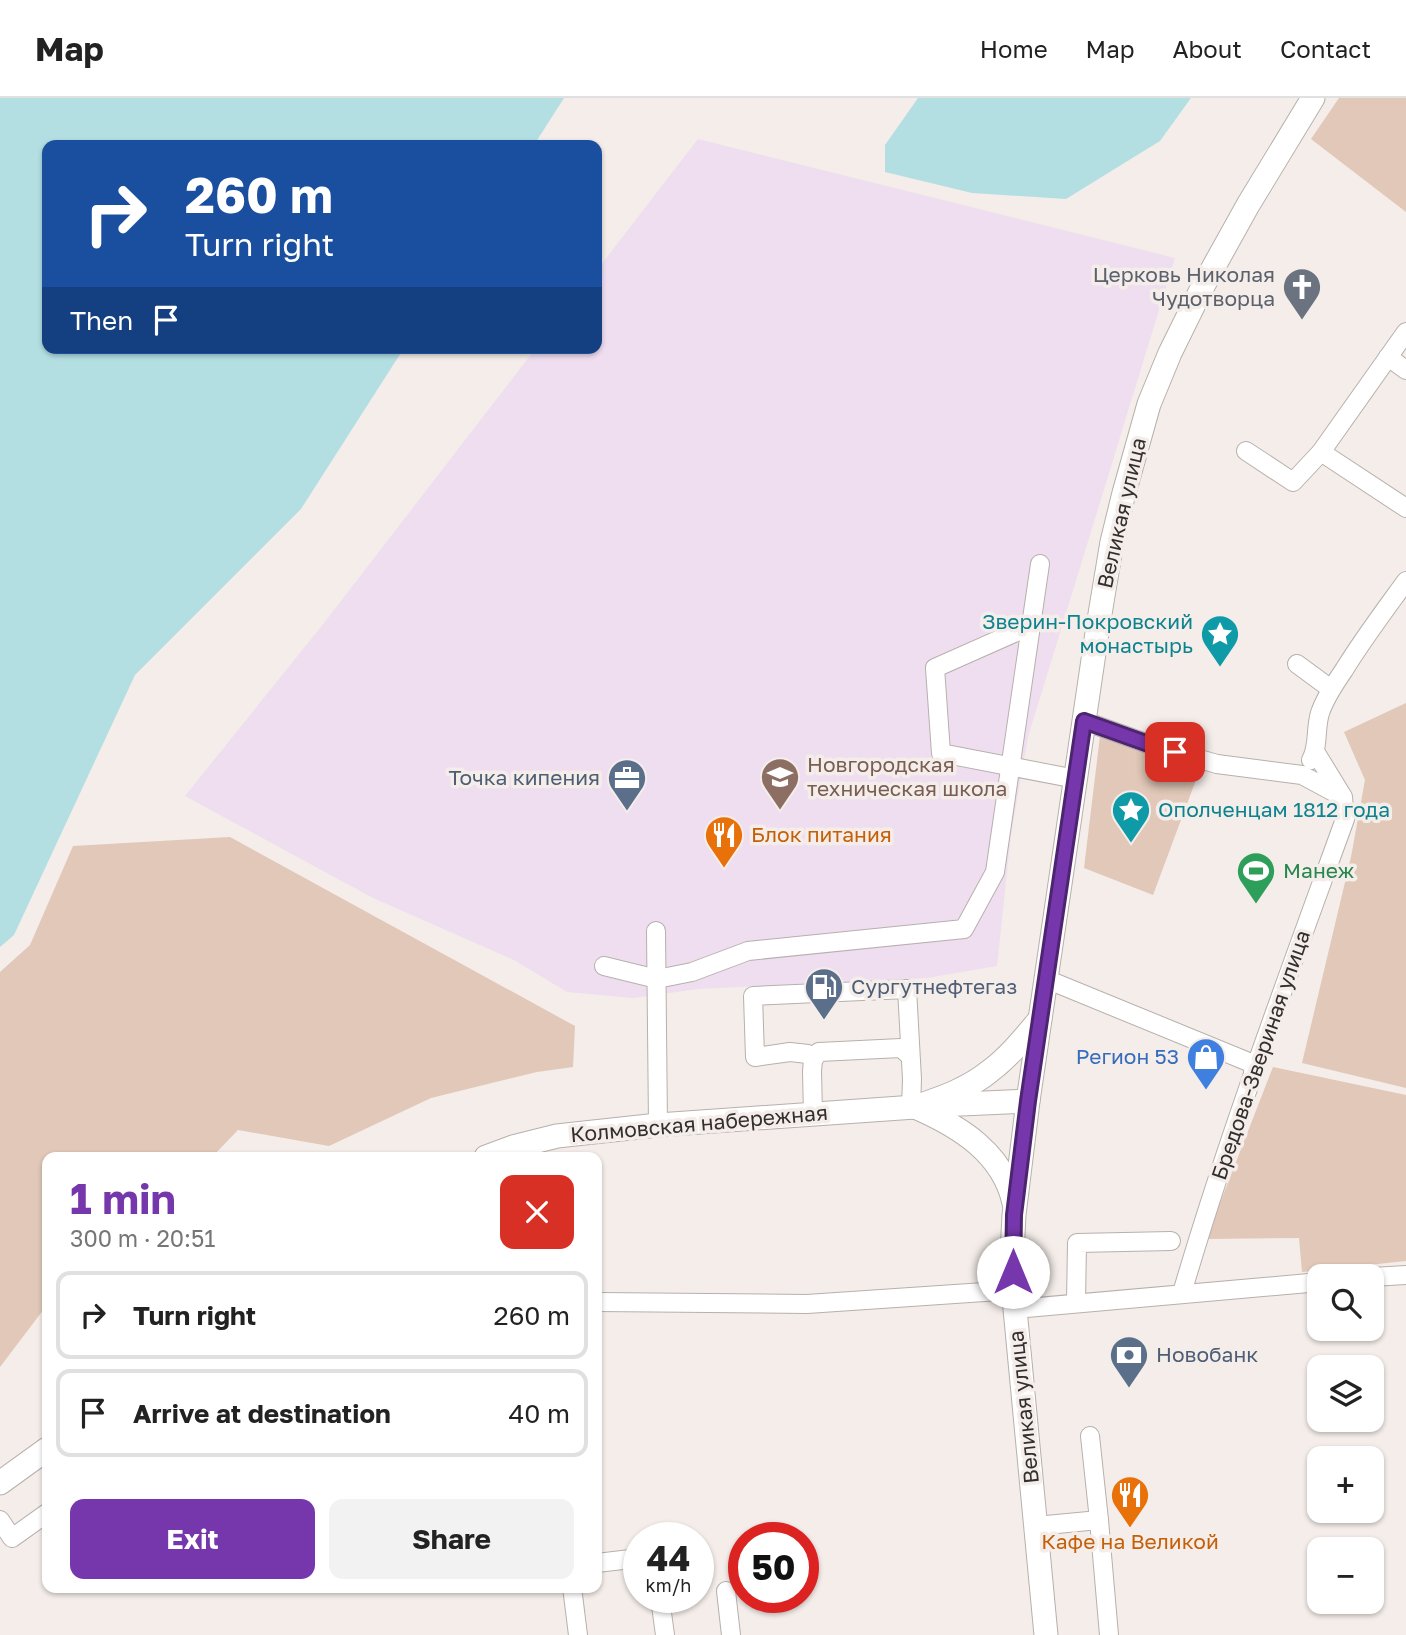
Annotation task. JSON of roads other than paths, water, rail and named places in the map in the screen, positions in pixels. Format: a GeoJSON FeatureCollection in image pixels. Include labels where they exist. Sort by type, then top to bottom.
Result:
{"type":"FeatureCollection","features":[{"type":"Feature","properties":{"kind":"main road","name":"Великая улица"},"geometry":{"type":"LineString","coordinates":[[1046,1635],[1014,1300],[1014,1215],[1028,1101],[1112,542],[1149,404],[1170,353],[1248,205],[1313,98]]}},
{"type":"Feature","properties":{"kind":"main road"},"geometry":{"type":"LineString","coordinates":[[913,1107],[943,1098],[979,1080],[1001,1062],[1040,1019]]}},
{"type":"Feature","properties":{"kind":"main road","name":"Колмовская набережная"},"geometry":{"type":"LineString","coordinates":[[500,1152],[557,1136],[659,1125],[1028,1101]]}},
{"type":"Feature","properties":{"kind":"main road"},"geometry":{"type":"LineString","coordinates":[[913,1107],[962,1131],[996,1162],[1011,1190],[1014,1215]]}},
{"type":"Feature","properties":{"kind":"main road"},"geometry":{"type":"LineString","coordinates":[[0,1483],[42,1453]]}},
{"type":"Feature","properties":{"kind":"street"},"geometry":{"type":"LineString","coordinates":[[1246,451],[1293,482],[1321,452],[1406,332]]}},
{"type":"Feature","properties":{"kind":"street"},"geometry":{"type":"LineString","coordinates":[[1388,357],[1406,370]]}},
{"type":"Feature","properties":{"kind":"street"},"geometry":{"type":"LineString","coordinates":[[1321,452],[1406,508]]}},
{"type":"Feature","properties":{"kind":"street"},"geometry":{"type":"LineString","coordinates":[[604,966],[657,979],[692,972],[748,951],[964,929],[995,872],[1040,564]]}},
{"type":"Feature","properties":{"kind":"street"},"geometry":{"type":"LineString","coordinates":[[1303,775],[1316,752],[1320,713],[1331,689],[1406,581]]}},
{"type":"Feature","properties":{"kind":"street"},"geometry":{"type":"LineString","coordinates":[[1032,625],[935,668],[941,753],[1076,779]]}},
{"type":"Feature","properties":{"kind":"street"},"geometry":{"type":"LineString","coordinates":[[1297,664],[1331,689]]}},
{"type":"Feature","properties":{"kind":"street"},"geometry":{"type":"LineString","coordinates":[[1084,721],[1154,746],[1217,764],[1303,775],[1343,797]]}},
{"type":"Feature","properties":{"kind":"street"},"geometry":{"type":"LineString","coordinates":[[1316,752],[1343,797]]}},
{"type":"Feature","properties":{"kind":"street","name":"Бредова-Звериная улица"},"geometry":{"type":"LineString","coordinates":[[1182,1293],[1256,1065],[1345,819],[1343,797]]}},
{"type":"Feature","properties":{"kind":"street"},"geometry":{"type":"LineString","coordinates":[[656,931],[659,1125]]}},
{"type":"Feature","properties":{"kind":"street"},"geometry":{"type":"LineString","coordinates":[[1046,979],[1256,1065]]}},
{"type":"Feature","properties":{"kind":"street"},"geometry":{"type":"LineString","coordinates":[[813,1060],[808,1054],[790,1052],[755,1057],[753,996],[907,989],[913,1107]]}},
{"type":"Feature","properties":{"kind":"street"},"geometry":{"type":"LineString","coordinates":[[813,1114],[812,1071],[813,1060],[818,1052],[901,1048],[910,1056]]}},
{"type":"Feature","properties":{"kind":"street"},"geometry":{"type":"LineString","coordinates":[[1076,1303],[1077,1243],[1171,1241]]}},
{"type":"Feature","properties":{"kind":"street"},"geometry":{"type":"LineString","coordinates":[[1384,1276],[1406,1275]]}},
{"type":"Feature","properties":{"kind":"street"},"geometry":{"type":"LineString","coordinates":[[602,1302],[807,1304],[1014,1300],[1076,1303],[1307,1283]]}},
{"type":"Feature","properties":{"kind":"street"},"geometry":{"type":"LineString","coordinates":[[1090,1436],[1109,1635]]}},
{"type":"Feature","properties":{"kind":"street"},"geometry":{"type":"LineString","coordinates":[[0,1520],[12,1538],[42,1517]]}},
{"type":"Feature","properties":{"kind":"street"},"geometry":{"type":"LineString","coordinates":[[1036,1526],[1099,1520]]}},
{"type":"Feature","properties":{"kind":"street"},"geometry":{"type":"LineString","coordinates":[[602,1562],[623,1560]]}},
{"type":"Feature","properties":{"kind":"street"},"geometry":{"type":"LineString","coordinates":[[726,1591],[731,1635]]}},
{"type":"Feature","properties":{"kind":"street"},"geometry":{"type":"LineString","coordinates":[[573,1593],[578,1635]]}},
{"type":"Feature","properties":{"kind":"street"},"geometry":{"type":"LineString","coordinates":[[662,1613],[665,1635]]}},
{"type":"Feature","properties":{"kind":"water"},"geometry":{"type":"Polygon","coordinates":[[[0,98],[564,98],[537,140],[42,140],[42,354],[400,354],[301,509],[135,675],[14,935],[0,947],[0,98]]]}},
{"type":"Feature","properties":{"kind":"water"},"geometry":{"type":"Polygon","coordinates":[[[918,98],[1191,98],[1160,141],[1066,199],[972,193],[885,172],[885,145],[918,98]]]}},
{"type":"Feature","properties":{"kind":"place","name":"Церковь Николая Чудотворца"},"geometry":{"type":"Point","coordinates":[1302,321]}},
{"type":"Feature","properties":{"kind":"place","name":"Зверин-Покровский монастырь"},"geometry":{"type":"Point","coordinates":[1220,668]}},
{"type":"Feature","properties":{"kind":"place","name":"Новгородская техническая школа"},"geometry":{"type":"Point","coordinates":[780,811]}},
{"type":"Feature","properties":{"kind":"place","name":"Точка кипения"},"geometry":{"type":"Point","coordinates":[627,812]}},
{"type":"Feature","properties":{"kind":"place","name":"Ополченцам 1812 года"},"geometry":{"type":"Point","coordinates":[1131,844]}},
{"type":"Feature","properties":{"kind":"place","name":"Блок питания"},"geometry":{"type":"Point","coordinates":[724,869]}},
{"type":"Feature","properties":{"kind":"place","name":"Манеж"},"geometry":{"type":"Point","coordinates":[1256,905]}},
{"type":"Feature","properties":{"kind":"place","name":"Сургутнефтегаз"},"geometry":{"type":"Point","coordinates":[824,1021]}},
{"type":"Feature","properties":{"kind":"place","name":"Регион 53"},"geometry":{"type":"Point","coordinates":[1206,1091]}},
{"type":"Feature","properties":{"kind":"place","name":"Новобанк"},"geometry":{"type":"Point","coordinates":[1129,1389]}},
{"type":"Feature","properties":{"kind":"place","name":"Кафе на Великой"},"geometry":{"type":"Point","coordinates":[1130,1529]}}]}
